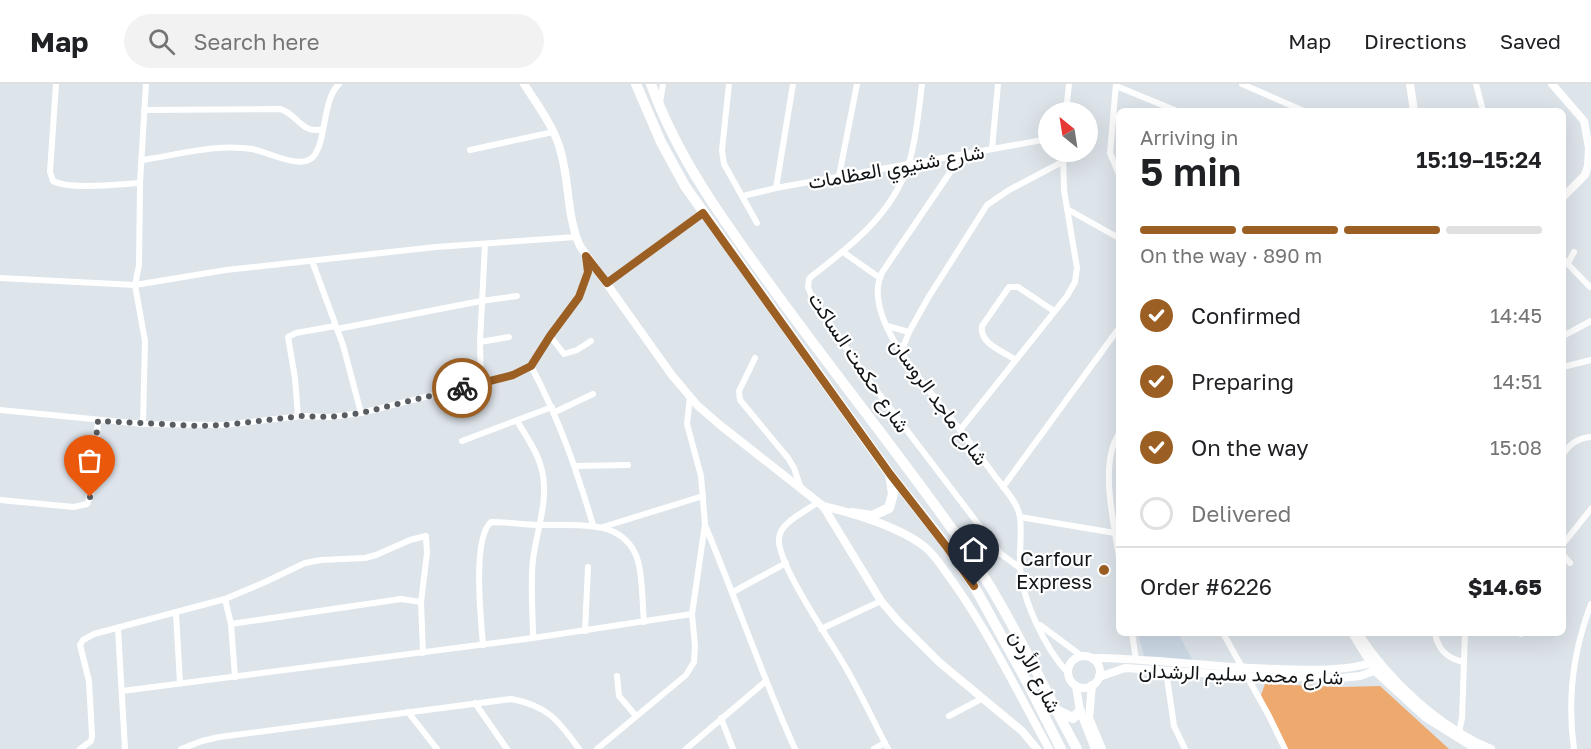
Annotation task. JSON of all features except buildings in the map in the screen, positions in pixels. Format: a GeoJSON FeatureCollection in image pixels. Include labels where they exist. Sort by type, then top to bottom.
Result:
{"type":"FeatureCollection","features":[{"type":"Feature","properties":{"kind":"highway","name":"شارع الأردن"},"geometry":{"type":"LineString","coordinates":[[636,84],[684,186],[890,474],[974,586],[1061,749]]}},
{"type":"Feature","properties":{"kind":"highway","name":"شارع الأردن"},"geometry":{"type":"LineString","coordinates":[[651,84],[666,122],[700,184],[734,235],[972,557],[1008,619],[1077,749]]}},
{"type":"Feature","properties":{"kind":"highway"},"geometry":{"type":"LineString","coordinates":[[852,513],[872,516],[889,508],[893,494],[890,474]]}},
{"type":"Feature","properties":{"kind":"highway"},"geometry":{"type":"LineString","coordinates":[[1055,710],[1070,718],[1076,717],[1080,711]]}},
{"type":"Feature","properties":{"kind":"street"},"geometry":{"type":"LineString","coordinates":[[56,84],[50,172],[53,181],[73,185],[140,183]]}},
{"type":"Feature","properties":{"kind":"street"},"geometry":{"type":"LineString","coordinates":[[142,424],[146,341],[135,285],[139,266],[140,183],[146,84]]}},
{"type":"Feature","properties":{"kind":"street"},"geometry":{"type":"LineString","coordinates":[[142,159],[228,148],[252,149],[296,161],[307,161],[316,152],[335,87],[339,84]]}},
{"type":"Feature","properties":{"kind":"street"},"geometry":{"type":"LineString","coordinates":[[524,84],[553,132],[560,150],[571,219],[576,237],[586,256],[690,396],[720,425],[821,504],[880,601],[939,662],[1043,748]]}},
{"type":"Feature","properties":{"kind":"street"},"geometry":{"type":"LineString","coordinates":[[659,106],[663,84]]}},
{"type":"Feature","properties":{"kind":"street"},"geometry":{"type":"LineString","coordinates":[[729,84],[723,158],[728,173],[743,196],[756,223]]}},
{"type":"Feature","properties":{"kind":"street"},"geometry":{"type":"LineString","coordinates":[[776,188],[793,84]]}},
{"type":"Feature","properties":{"kind":"street"},"geometry":{"type":"LineString","coordinates":[[839,176],[857,84]]}},
{"type":"Feature","properties":{"kind":"street","name":"شارع حكمت الساكت"},"geometry":{"type":"LineString","coordinates":[[922,84],[909,164],[891,203],[843,252],[809,279],[808,287],[813,300],[898,420],[959,496],[1001,554],[1020,568]]}},
{"type":"Feature","properties":{"kind":"street"},"geometry":{"type":"LineString","coordinates":[[992,149],[998,84]]}},
{"type":"Feature","properties":{"kind":"street"},"geometry":{"type":"LineString","coordinates":[[1067,102],[1069,84]]}},
{"type":"Feature","properties":{"kind":"street"},"geometry":{"type":"LineString","coordinates":[[1242,84],[1297,108]]}},
{"type":"Feature","properties":{"kind":"street"},"geometry":{"type":"LineString","coordinates":[[1410,84],[1414,108]]}},
{"type":"Feature","properties":{"kind":"street"},"geometry":{"type":"LineString","coordinates":[[1476,84],[1482,108]]}},
{"type":"Feature","properties":{"kind":"street"},"geometry":{"type":"LineString","coordinates":[[1552,84],[1587,118],[1588,177],[1566,195]]}},
{"type":"Feature","properties":{"kind":"street"},"geometry":{"type":"LineString","coordinates":[[1116,169],[1110,153],[1116,85],[1170,108]]}},
{"type":"Feature","properties":{"kind":"street"},"geometry":{"type":"LineString","coordinates":[[1280,108],[1283,102]]}},
{"type":"Feature","properties":{"kind":"street"},"geometry":{"type":"LineString","coordinates":[[144,110],[280,110],[288,113],[306,128],[314,131],[323,129]]}},
{"type":"Feature","properties":{"kind":"street"},"geometry":{"type":"LineString","coordinates":[[470,150],[553,132]]}},
{"type":"Feature","properties":{"kind":"street","name":"شارع شتيوي العظامات"},"geometry":{"type":"LineString","coordinates":[[743,196],[839,176],[1038,141]]}},
{"type":"Feature","properties":{"kind":"street"},"geometry":{"type":"LineString","coordinates":[[843,252],[880,278],[959,156]]}},
{"type":"Feature","properties":{"kind":"street"},"geometry":{"type":"LineString","coordinates":[[902,353],[909,332],[959,247],[987,206],[1002,194],[1062,162],[1077,276],[1073,287],[960,430]]}},
{"type":"Feature","properties":{"kind":"street"},"geometry":{"type":"LineString","coordinates":[[1067,209],[1116,236]]}},
{"type":"Feature","properties":{"kind":"street"},"geometry":{"type":"LineString","coordinates":[[607,283],[703,213]]}},
{"type":"Feature","properties":{"kind":"street"},"geometry":{"type":"LineString","coordinates":[[0,278],[135,285],[226,270],[436,247],[576,237]]}},
{"type":"Feature","properties":{"kind":"street"},"geometry":{"type":"LineString","coordinates":[[481,383],[481,301],[485,244]]}},
{"type":"Feature","properties":{"kind":"street"},"geometry":{"type":"LineString","coordinates":[[1566,260],[1574,252]]}},
{"type":"Feature","properties":{"kind":"street"},"geometry":{"type":"LineString","coordinates":[[0,410],[142,424],[224,425],[298,416],[331,417],[361,413],[513,375],[531,366],[579,297],[588,272],[586,256]]}},
{"type":"Feature","properties":{"kind":"street"},"geometry":{"type":"LineString","coordinates":[[312,261],[354,382],[361,413]]}},
{"type":"Feature","properties":{"kind":"street"},"geometry":{"type":"LineString","coordinates":[[1566,262],[1590,287]]}},
{"type":"Feature","properties":{"kind":"street","name":"شارع ماجد الروسان"},"geometry":{"type":"LineString","coordinates":[[880,278],[878,296],[887,326],[902,353],[1015,504],[1020,518],[1020,568],[1025,593],[1037,623],[1061,666],[1068,673]]}},
{"type":"Feature","properties":{"kind":"street"},"geometry":{"type":"LineString","coordinates":[[1014,360],[986,340],[981,332],[982,326],[1008,289],[1013,285],[1016,286],[1054,311]]}},
{"type":"Feature","properties":{"kind":"street"},"geometry":{"type":"LineString","coordinates":[[298,416],[288,337],[296,333],[517,296]]}},
{"type":"Feature","properties":{"kind":"street"},"geometry":{"type":"LineString","coordinates":[[1566,334],[1591,321]]}},
{"type":"Feature","properties":{"kind":"street"},"geometry":{"type":"LineString","coordinates":[[887,326],[909,332]]}},
{"type":"Feature","properties":{"kind":"street"},"geometry":{"type":"LineString","coordinates":[[1003,487],[1116,332]]}},
{"type":"Feature","properties":{"kind":"street"},"geometry":{"type":"LineString","coordinates":[[550,336],[564,354],[577,350],[591,341]]}},
{"type":"Feature","properties":{"kind":"street"},"geometry":{"type":"LineString","coordinates":[[480,342],[509,337]]}},
{"type":"Feature","properties":{"kind":"street"},"geometry":{"type":"LineString","coordinates":[[755,358],[739,398],[788,458],[800,486]]}},
{"type":"Feature","properties":{"kind":"street"},"geometry":{"type":"LineString","coordinates":[[1566,366],[1591,360]]}},
{"type":"Feature","properties":{"kind":"street"},"geometry":{"type":"LineString","coordinates":[[531,366],[554,409],[593,525]]}},
{"type":"Feature","properties":{"kind":"street"},"geometry":{"type":"LineString","coordinates":[[462,441],[593,394]]}},
{"type":"Feature","properties":{"kind":"street"},"geometry":{"type":"LineString","coordinates":[[597,749],[686,675],[691,668],[695,646],[692,614],[705,524],[698,463],[687,424],[690,396]]}},
{"type":"Feature","properties":{"kind":"street"},"geometry":{"type":"LineString","coordinates":[[0,500],[74,507],[87,504],[92,491],[98,421]]}},
{"type":"Feature","properties":{"kind":"street"},"geometry":{"type":"LineString","coordinates":[[517,421],[541,466],[544,499],[532,574],[533,638]]}},
{"type":"Feature","properties":{"kind":"street"},"geometry":{"type":"LineString","coordinates":[[1566,451],[1574,442],[1591,437]]}},
{"type":"Feature","properties":{"kind":"street"},"geometry":{"type":"LineString","coordinates":[[1116,441],[1109,457],[1108,477],[1116,524]]}},
{"type":"Feature","properties":{"kind":"street"},"geometry":{"type":"LineString","coordinates":[[575,466],[628,465]]}},
{"type":"Feature","properties":{"kind":"street"},"geometry":{"type":"LineString","coordinates":[[603,527],[703,496]]}},
{"type":"Feature","properties":{"kind":"street"},"geometry":{"type":"LineString","coordinates":[[874,749],[887,746],[845,666],[821,629],[786,563],[779,543],[780,532],[787,524],[821,504],[852,513],[900,533],[924,546],[936,558],[971,608],[1043,748]]}},
{"type":"Feature","properties":{"kind":"street"},"geometry":{"type":"LineString","coordinates":[[1566,540],[1591,509]]}},
{"type":"Feature","properties":{"kind":"street"},"geometry":{"type":"LineString","coordinates":[[1020,518],[1116,530]]}},
{"type":"Feature","properties":{"kind":"street"},"geometry":{"type":"LineString","coordinates":[[483,645],[480,549],[486,527],[491,522],[593,525],[603,527],[627,542],[636,554],[644,622]]}},
{"type":"Feature","properties":{"kind":"street"},"geometry":{"type":"LineString","coordinates":[[705,524],[795,749]]}},
{"type":"Feature","properties":{"kind":"street"},"geometry":{"type":"LineString","coordinates":[[80,749],[91,741],[92,736],[89,681],[80,645],[86,637],[225,599],[263,584],[305,562],[365,558],[426,536],[427,553],[421,602],[423,653]]}},
{"type":"Feature","properties":{"kind":"street"},"geometry":{"type":"LineString","coordinates":[[1566,558],[1570,562]]}},
{"type":"Feature","properties":{"kind":"street"},"geometry":{"type":"LineString","coordinates":[[733,592],[786,563]]}},
{"type":"Feature","properties":{"kind":"street"},"geometry":{"type":"LineString","coordinates":[[585,631],[588,567]]}},
{"type":"Feature","properties":{"kind":"street"},"geometry":{"type":"LineString","coordinates":[[231,624],[401,598],[421,602]]}},
{"type":"Feature","properties":{"kind":"street"},"geometry":{"type":"LineString","coordinates":[[225,599],[231,624],[235,677]]}},
{"type":"Feature","properties":{"kind":"street"},"geometry":{"type":"LineString","coordinates":[[821,629],[880,601]]}},
{"type":"Feature","properties":{"kind":"street"},"geometry":{"type":"LineString","coordinates":[[1574,749],[1571,717],[1574,667],[1579,641],[1591,604]]}},
{"type":"Feature","properties":{"kind":"street"},"geometry":{"type":"LineString","coordinates":[[176,614],[180,683]]}},
{"type":"Feature","properties":{"kind":"street"},"geometry":{"type":"LineString","coordinates":[[122,691],[483,645],[692,614]]}},
{"type":"Feature","properties":{"kind":"street"},"geometry":{"type":"LineString","coordinates":[[1037,623],[1099,667],[1099,677],[1092,686],[1089,718],[1102,749]]}},
{"type":"Feature","properties":{"kind":"street"},"geometry":{"type":"LineString","coordinates":[[118,629],[125,749]]}},
{"type":"Feature","properties":{"kind":"street"},"geometry":{"type":"LineString","coordinates":[[1132,636],[1136,660]]}},
{"type":"Feature","properties":{"kind":"street"},"geometry":{"type":"LineString","coordinates":[[1225,636],[1246,672],[1285,749]]}},
{"type":"Feature","properties":{"kind":"street"},"geometry":{"type":"LineString","coordinates":[[1354,636],[1362,650],[1377,666],[1402,687],[1459,732],[1491,749]]}},
{"type":"Feature","properties":{"kind":"street"},"geometry":{"type":"LineString","coordinates":[[1360,636],[1387,682],[1425,717],[1476,749]]}},
{"type":"Feature","properties":{"kind":"street"},"geometry":{"type":"LineString","coordinates":[[1435,636],[1436,642],[1446,656],[1463,662]]}},
{"type":"Feature","properties":{"kind":"street"},"geometry":{"type":"LineString","coordinates":[[1459,732],[1462,718],[1465,636]]}},
{"type":"Feature","properties":{"kind":"street"},"geometry":{"type":"LineString","coordinates":[[1346,669],[1357,661],[1362,650]]}},
{"type":"Feature","properties":{"kind":"street"},"geometry":{"type":"LineString","coordinates":[[1087,658],[1078,658],[1071,664],[1068,673],[1072,683],[1076,686],[1087,688],[1092,686]]}},
{"type":"Feature","properties":{"kind":"street","name":"شارع محمد سليم الرشدان"},"geometry":{"type":"LineString","coordinates":[[1087,658],[1136,660],[1246,672],[1341,678],[1359,676],[1377,666]]}},
{"type":"Feature","properties":{"kind":"street","name":"شارع محمد سليم الرشدان"},"geometry":{"type":"LineString","coordinates":[[1099,677],[1125,668],[1246,672],[1318,671],[1377,666]]}},
{"type":"Feature","properties":{"kind":"street"},"geometry":{"type":"LineString","coordinates":[[1166,671],[1174,726],[1185,749]]}},
{"type":"Feature","properties":{"kind":"street"},"geometry":{"type":"LineString","coordinates":[[617,676],[619,696],[636,716]]}},
{"type":"Feature","properties":{"kind":"street"},"geometry":{"type":"LineString","coordinates":[[1359,676],[1387,682]]}},
{"type":"Feature","properties":{"kind":"street"},"geometry":{"type":"LineString","coordinates":[[686,749],[766,681]]}},
{"type":"Feature","properties":{"kind":"street"},"geometry":{"type":"LineString","coordinates":[[1076,686],[1080,711],[1095,749]]}},
{"type":"Feature","properties":{"kind":"street"},"geometry":{"type":"LineString","coordinates":[[949,716],[983,698]]}},
{"type":"Feature","properties":{"kind":"street"},"geometry":{"type":"LineString","coordinates":[[181,749],[230,735],[511,699],[533,704],[551,714],[579,749]]}},
{"type":"Feature","properties":{"kind":"street"},"geometry":{"type":"LineString","coordinates":[[475,703],[507,749]]}},
{"type":"Feature","properties":{"kind":"street"},"geometry":{"type":"LineString","coordinates":[[408,712],[437,749]]}},
{"type":"Feature","properties":{"kind":"street"},"geometry":{"type":"LineString","coordinates":[[721,718],[733,749]]}},
{"type":"Feature","properties":{"kind":"shaded area"},"geometry":{"type":"Polygon","coordinates":[[[1139,636],[1180,636],[1193,661],[1145,660],[1139,636]]]}},
{"type":"Feature","properties":{"kind":"shaded area"},"geometry":{"type":"Polygon","coordinates":[[[1265,684],[1380,686],[1449,749],[1285,749],[1261,695],[1265,684]]]}},
{"type":"Feature","properties":{"kind":"way so far"},"geometry":{"type":"LineString","coordinates":[[90,497],[98,421],[201,426],[301,416],[331,417],[361,413],[462,388]]}},
{"type":"Feature","properties":{"kind":"place","name":"Carfour Express"},"geometry":{"type":"Point","coordinates":[1104,570]}},
{"type":"Feature","properties":{"kind":"route"},"geometry":{"type":"LineString","coordinates":[[462,388],[513,375],[531,366],[579,297],[588,272],[586,256],[607,283],[703,213],[890,474],[974,586]]}}]}
